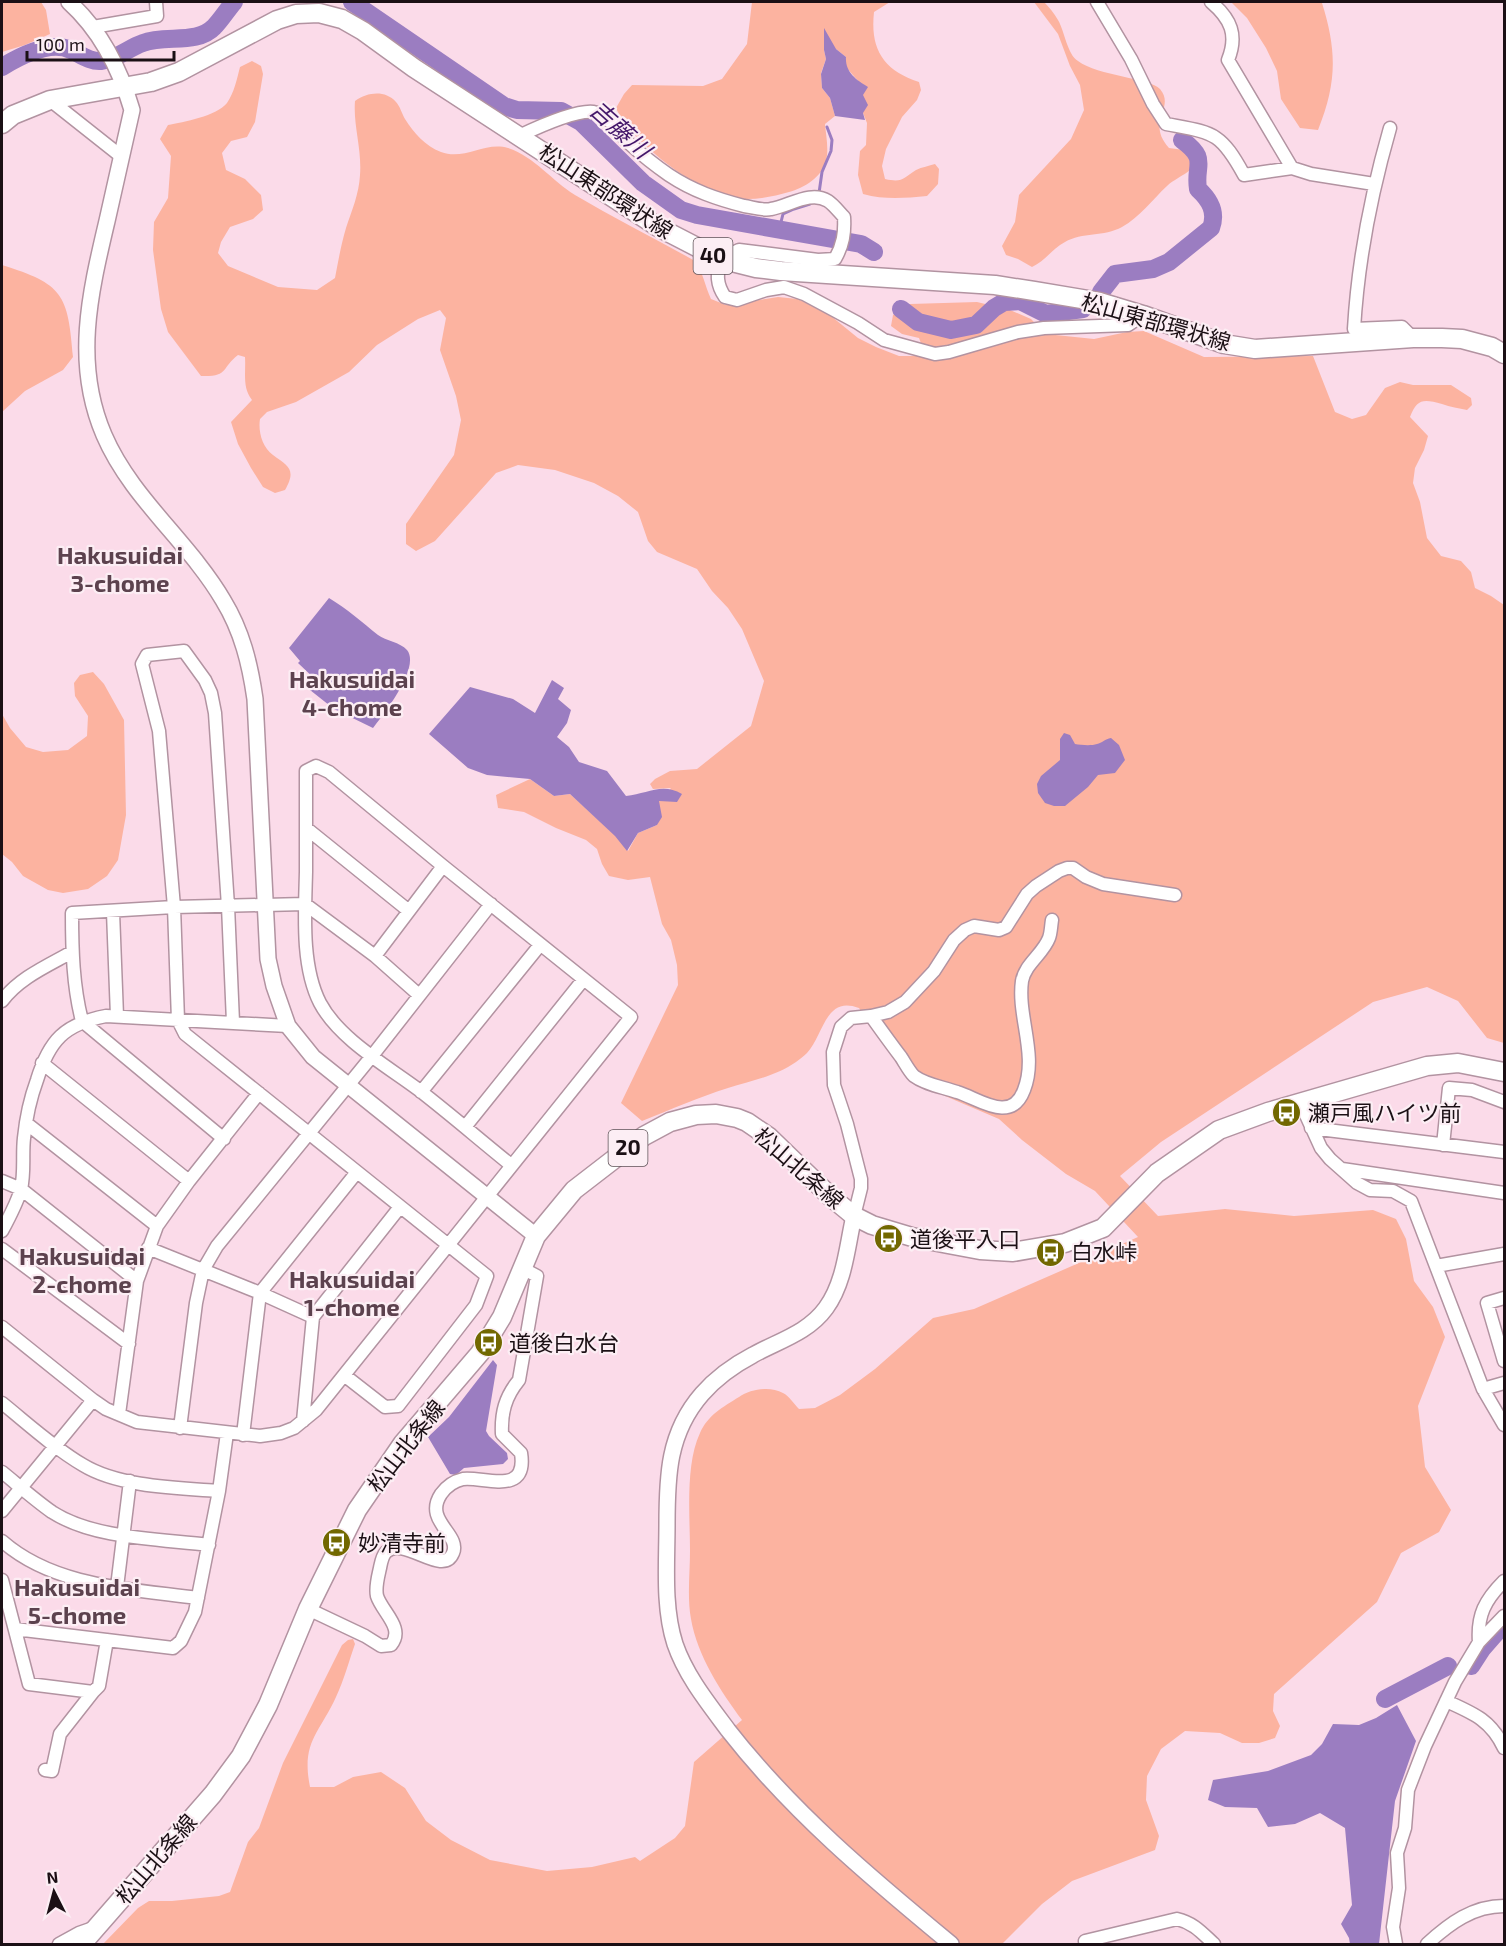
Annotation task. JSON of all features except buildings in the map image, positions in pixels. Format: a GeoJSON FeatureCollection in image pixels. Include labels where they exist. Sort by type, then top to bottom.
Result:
{"type":"FeatureCollection","features":[{"type":"Feature","properties":{"kind":"main road","name":"松山東部環状線"},"geometry":{"type":"LineString","coordinates":[[2,123],[13,115],[50,100],[121,79],[151,82],[179,72],[277,20],[296,14],[319,13],[342,19],[363,31],[414,68],[658,227],[720,260],[781,271],[1005,287],[1100,302],[1224,344],[1255,349],[1413,338],[1462,339],[1492,347],[1504,354]]}},
{"type":"Feature","properties":{"kind":"main road","name":"松山北条線"},"geometry":{"type":"LineString","coordinates":[[82,1944],[213,1794],[241,1756],[268,1705],[308,1609],[357,1510],[403,1443],[480,1353],[502,1317],[536,1236],[574,1190],[599,1169],[657,1129],[670,1122],[696,1115],[727,1116],[747,1122],[782,1148],[831,1197],[855,1216],[872,1225],[912,1237],[980,1250],[1013,1252],[1065,1244],[1103,1228],[1157,1173],[1219,1130],[1300,1102],[1427,1066],[1458,1063],[1504,1072]]}},
{"type":"Feature","properties":{"kind":"street"},"geometry":{"type":"LineString","coordinates":[[69,2],[93,27],[105,45],[132,110],[87,316],[87,357],[93,399],[104,434],[114,453],[153,510],[224,601],[244,646],[251,670],[255,699],[268,959],[274,986],[288,1026],[313,1058],[536,1236]]}},
{"type":"Feature","properties":{"kind":"street"},"geometry":{"type":"LineString","coordinates":[[93,27],[158,16],[156,2]]}},
{"type":"Feature","properties":{"kind":"street"},"geometry":{"type":"LineString","coordinates":[[1097,2],[1131,59],[1153,104],[1166,123],[1216,136],[1231,150],[1244,175],[1292,168],[1311,174],[1374,184]]}},
{"type":"Feature","properties":{"kind":"street"},"geometry":{"type":"LineString","coordinates":[[1211,2],[1230,25],[1233,47],[1228,60],[1292,168]]}},
{"type":"Feature","properties":{"kind":"street"},"geometry":{"type":"LineString","coordinates":[[50,100],[122,157]]}},
{"type":"Feature","properties":{"kind":"street"},"geometry":{"type":"LineString","coordinates":[[519,136],[541,125],[582,112],[592,112],[612,122],[629,143],[668,175],[705,195],[770,210],[798,200],[813,198],[827,200],[844,217],[845,231],[841,249],[835,259],[818,260],[739,250],[720,260],[716,275],[718,288],[725,297],[737,300],[766,290],[784,287],[804,294],[884,340],[935,354],[1018,332],[1044,328],[1128,325],[1143,315]]}},
{"type":"Feature","properties":{"kind":"street"},"geometry":{"type":"LineString","coordinates":[[1390,128],[1374,184],[1356,281],[1353,329],[1402,327],[1413,338]]}},
{"type":"Feature","properties":{"kind":"street"},"geometry":{"type":"LineString","coordinates":[[233,1022],[228,906],[215,713],[211,693],[205,680],[184,651],[147,655],[142,664],[159,731],[174,907],[178,1020],[185,1034],[487,1276],[476,1305],[398,1406],[385,1407],[344,1376]]}},
{"type":"Feature","properties":{"kind":"street"},"geometry":{"type":"LineString","coordinates":[[2,1327],[93,1400],[137,1422],[260,1437],[294,1428],[316,1410],[344,1376],[447,1244],[631,1017],[442,867],[329,772],[316,766],[306,771],[306,904],[308,963],[320,1003],[330,1019],[349,1037],[511,1165]]}},
{"type":"Feature","properties":{"kind":"street"},"geometry":{"type":"LineString","coordinates":[[306,828],[409,910]]}},
{"type":"Feature","properties":{"kind":"street"},"geometry":{"type":"LineString","coordinates":[[375,956],[442,867]]}},
{"type":"Feature","properties":{"kind":"street"},"geometry":{"type":"LineString","coordinates":[[951,1944],[832,1843],[806,1818],[742,1747],[694,1683],[681,1658],[671,1628],[668,1588],[668,1468],[682,1425],[690,1409],[702,1394],[733,1366],[795,1335],[813,1323],[825,1309],[838,1284],[861,1188],[861,1179],[847,1124],[834,1085],[833,1052],[841,1027],[851,1018],[888,1012],[911,996],[934,971],[954,940],[964,930],[974,926],[999,930],[1006,927],[1028,894],[1059,871],[1073,868],[1103,885],[1175,895]]}},
{"type":"Feature","properties":{"kind":"street"},"geometry":{"type":"LineString","coordinates":[[224,1139],[82,1022],[76,993],[72,952],[72,914],[174,907],[306,904],[375,956],[419,995]]}},
{"type":"Feature","properties":{"kind":"street"},"geometry":{"type":"LineString","coordinates":[[180,1428],[196,1303],[204,1270],[217,1246],[372,1056],[491,904]]}},
{"type":"Feature","properties":{"kind":"street"},"geometry":{"type":"LineString","coordinates":[[113,912],[117,1016]]}},
{"type":"Feature","properties":{"kind":"street"},"geometry":{"type":"LineString","coordinates":[[871,1016],[914,1075],[924,1082],[960,1092],[982,1104],[997,1107],[1008,1106],[1019,1100],[1025,1089],[1028,1067],[1022,994],[1023,979],[1028,967],[1049,939],[1052,920]]}},
{"type":"Feature","properties":{"kind":"street"},"geometry":{"type":"LineString","coordinates":[[421,1092],[540,945]]}},
{"type":"Feature","properties":{"kind":"street"},"geometry":{"type":"LineString","coordinates":[[2,1001],[9,991],[27,978],[72,952]]}},
{"type":"Feature","properties":{"kind":"street"},"geometry":{"type":"LineString","coordinates":[[465,1127],[583,980]]}},
{"type":"Feature","properties":{"kind":"street"},"geometry":{"type":"LineString","coordinates":[[2,1231],[21,1188],[26,1123],[42,1063],[46,1053],[69,1028],[106,1016],[288,1026]]}},
{"type":"Feature","properties":{"kind":"street"},"geometry":{"type":"LineString","coordinates":[[42,1063],[189,1181]]}},
{"type":"Feature","properties":{"kind":"street"},"geometry":{"type":"LineString","coordinates":[[1443,1145],[1449,1089],[1472,1090],[1504,1102]]}},
{"type":"Feature","properties":{"kind":"street"},"geometry":{"type":"LineString","coordinates":[[119,1414],[137,1281],[157,1226],[189,1181],[259,1094]]}},
{"type":"Feature","properties":{"kind":"street"},"geometry":{"type":"LineString","coordinates":[[1300,1102],[1321,1148],[1330,1159],[1357,1183],[1370,1190],[1393,1191],[1411,1201],[1483,1389],[1504,1425]]}},
{"type":"Feature","properties":{"kind":"street"},"geometry":{"type":"LineString","coordinates":[[26,1123],[157,1226]]}},
{"type":"Feature","properties":{"kind":"street"},"geometry":{"type":"LineString","coordinates":[[1311,1128],[1504,1152]]}},
{"type":"Feature","properties":{"kind":"street"},"geometry":{"type":"LineString","coordinates":[[1342,1169],[1501,1193]]}},
{"type":"Feature","properties":{"kind":"street"},"geometry":{"type":"LineString","coordinates":[[243,1435],[260,1293],[357,1172]]}},
{"type":"Feature","properties":{"kind":"street"},"geometry":{"type":"LineString","coordinates":[[2,1181],[21,1188],[137,1281]]}},
{"type":"Feature","properties":{"kind":"street"},"geometry":{"type":"LineString","coordinates":[[303,1421],[313,1317],[400,1207]]}},
{"type":"Feature","properties":{"kind":"street"},"geometry":{"type":"LineString","coordinates":[[148,1248],[313,1317]]}},
{"type":"Feature","properties":{"kind":"street"},"geometry":{"type":"LineString","coordinates":[[2,1249],[129,1344]]}},
{"type":"Feature","properties":{"kind":"street"},"geometry":{"type":"LineString","coordinates":[[1436,1266],[1504,1254]]}},
{"type":"Feature","properties":{"kind":"street"},"geometry":{"type":"LineString","coordinates":[[308,1609],[381,1646],[391,1645],[395,1639],[393,1622],[378,1597],[376,1585],[382,1560],[387,1551],[405,1548],[440,1561],[447,1560],[452,1556],[454,1548],[436,1515],[438,1500],[442,1493],[448,1486],[461,1480],[504,1482],[517,1474],[522,1460],[521,1453],[502,1434],[501,1425],[502,1412],[509,1393],[519,1380],[537,1276],[522,1268]]}},
{"type":"Feature","properties":{"kind":"street"},"geometry":{"type":"LineString","coordinates":[[1504,1298],[1487,1303],[1504,1361]]}},
{"type":"Feature","properties":{"kind":"street"},"geometry":{"type":"LineString","coordinates":[[1483,1389],[1504,1383]]}},
{"type":"Feature","properties":{"kind":"street"},"geometry":{"type":"LineString","coordinates":[[2,1511],[93,1400]]}},
{"type":"Feature","properties":{"kind":"street"},"geometry":{"type":"LineString","coordinates":[[2,1403],[84,1466],[130,1481],[156,1486],[219,1491]]}},
{"type":"Feature","properties":{"kind":"street"},"geometry":{"type":"LineString","coordinates":[[15,1629],[173,1648],[181,1641],[195,1612],[219,1491],[227,1433]]}},
{"type":"Feature","properties":{"kind":"street"},"geometry":{"type":"LineString","coordinates":[[2,1472],[54,1513],[81,1525],[124,1535],[209,1545]]}},
{"type":"Feature","properties":{"kind":"street"},"geometry":{"type":"LineString","coordinates":[[117,1587],[130,1481]]}},
{"type":"Feature","properties":{"kind":"street"},"geometry":{"type":"LineString","coordinates":[[2,1540],[28,1559],[56,1572],[88,1582],[198,1598]]}},
{"type":"Feature","properties":{"kind":"street"},"geometry":{"type":"LineString","coordinates":[[2,1580],[29,1684],[93,1692]]}},
{"type":"Feature","properties":{"kind":"street"},"geometry":{"type":"LineString","coordinates":[[1479,1642],[1478,1628],[1482,1608],[1504,1581]]}},
{"type":"Feature","properties":{"kind":"street"},"geometry":{"type":"LineString","coordinates":[[1396,1944],[1393,1927],[1399,1888],[1397,1853],[1405,1828],[1408,1790],[1446,1701],[1479,1642],[1504,1616]]}},
{"type":"Feature","properties":{"kind":"street"},"geometry":{"type":"LineString","coordinates":[[45,1770],[52,1771],[60,1734],[99,1686],[107,1640]]}},
{"type":"Feature","properties":{"kind":"street"},"geometry":{"type":"LineString","coordinates":[[1446,1701],[1488,1723],[1504,1748]]}},
{"type":"Feature","properties":{"kind":"street"},"geometry":{"type":"LineString","coordinates":[[1427,1944],[1462,1917],[1480,1908],[1504,1906]]}},
{"type":"Feature","properties":{"kind":"street"},"geometry":{"type":"LineString","coordinates":[[1086,1944],[1085,1941],[1177,1918],[1198,1928],[1214,1944]]}},
{"type":"Feature","properties":{"kind":"street"},"geometry":{"type":"LineString","coordinates":[[59,1944],[98,1926]]}},
{"type":"Feature","properties":{"kind":"shaded area"},"geometry":{"type":"Polygon","coordinates":[[[2,2],[41,2],[46,10],[50,34],[2,52],[2,2]]]}},
{"type":"Feature","properties":{"kind":"shaded area"},"geometry":{"type":"Polygon","coordinates":[[[752,2],[890,2],[874,12],[874,37],[877,47],[888,64],[896,71],[919,82],[921,90],[917,100],[902,117],[886,149],[882,166],[885,179],[896,180],[918,169],[935,164],[939,169],[938,184],[927,196],[887,198],[863,194],[858,175],[860,151],[866,145],[867,123],[863,113],[862,95],[859,82],[845,66],[846,57],[836,49],[824,50],[826,59],[821,73],[822,88],[830,98],[835,116],[825,124],[826,161],[821,172],[801,188],[755,199],[741,199],[719,194],[684,176],[636,136],[616,108],[624,94],[632,85],[703,86],[722,79],[747,44],[752,2]]]}},
{"type":"Feature","properties":{"kind":"shaded area"},"geometry":{"type":"Polygon","coordinates":[[[1034,2],[1044,2],[1053,13],[1071,53],[1078,61],[1098,70],[1146,82],[1160,89],[1165,102],[1160,122],[1162,138],[1169,148],[1184,150],[1190,161],[1190,170],[1169,184],[1140,213],[1122,227],[1072,239],[1060,245],[1032,267],[1006,255],[1002,246],[1015,222],[1019,195],[1071,139],[1084,110],[1080,85],[1058,34],[1034,2]]]}},
{"type":"Feature","properties":{"kind":"shaded area"},"geometry":{"type":"Polygon","coordinates":[[[1231,2],[1322,3],[1330,36],[1333,67],[1329,97],[1318,130],[1300,128],[1281,99],[1277,71],[1266,48],[1247,18],[1231,2]]]}},
{"type":"Feature","properties":{"kind":"shaded area"},"geometry":{"type":"Polygon","coordinates":[[[824,28],[836,49],[846,57],[847,67],[852,75],[868,87],[863,95],[868,105],[863,113],[865,120],[835,116],[830,98],[822,88],[821,74],[826,59],[824,28]]]}},
{"type":"Feature","properties":{"kind":"shaded area"},"geometry":{"type":"Polygon","coordinates":[[[252,61],[261,66],[263,74],[255,122],[247,137],[231,141],[222,153],[226,170],[245,179],[261,195],[263,210],[253,219],[230,227],[221,242],[218,253],[228,266],[278,287],[317,290],[335,278],[359,182],[360,156],[355,101],[371,94],[382,94],[396,102],[416,134],[435,149],[450,154],[491,147],[508,148],[518,152],[575,195],[695,261],[711,299],[726,305],[778,297],[798,299],[831,316],[858,338],[899,356],[918,356],[922,346],[919,338],[902,334],[891,326],[893,315],[910,304],[977,302],[1010,310],[1031,319],[1046,334],[1094,339],[1144,331],[1204,357],[1313,356],[1335,412],[1352,419],[1366,415],[1385,388],[1400,382],[1413,385],[1451,385],[1471,398],[1472,405],[1467,410],[1426,401],[1415,406],[1410,417],[1428,436],[1415,468],[1413,483],[1420,502],[1427,538],[1441,556],[1461,561],[1471,572],[1475,588],[1504,605],[1504,1043],[1487,1038],[1458,1001],[1427,987],[1373,1002],[1161,1142],[1120,1176],[1158,1216],[1225,1209],[1294,1216],[1373,1210],[1396,1219],[1406,1239],[1414,1281],[1433,1307],[1445,1337],[1418,1406],[1425,1467],[1451,1510],[1439,1532],[1401,1553],[1377,1602],[1274,1694],[1273,1711],[1280,1726],[1275,1738],[1259,1743],[1242,1743],[1220,1733],[1185,1731],[1161,1749],[1147,1776],[1146,1800],[1159,1836],[1155,1850],[1072,1881],[1042,1904],[1002,1944],[103,1944],[138,1908],[149,1901],[219,1896],[230,1892],[248,1842],[259,1828],[283,1763],[342,1645],[353,1639],[355,1644],[342,1684],[310,1749],[308,1772],[310,1787],[334,1787],[353,1777],[381,1772],[405,1788],[426,1821],[451,1840],[490,1860],[547,1871],[592,1867],[635,1857],[640,1861],[675,1838],[685,1826],[694,1762],[742,1720],[718,1685],[704,1659],[694,1633],[690,1611],[690,1475],[695,1446],[707,1421],[739,1397],[761,1389],[783,1393],[799,1409],[815,1408],[840,1395],[875,1369],[933,1318],[974,1309],[1138,1237],[1095,1191],[1066,1174],[999,1119],[910,1081],[859,1008],[848,1005],[832,1012],[807,1053],[772,1075],[706,1095],[642,1121],[621,1103],[678,985],[677,965],[671,940],[662,924],[650,877],[628,880],[609,876],[597,849],[586,840],[524,812],[498,808],[496,795],[530,779],[554,796],[570,794],[616,836],[628,851],[638,833],[657,825],[659,801],[671,788],[653,789],[650,784],[670,771],[697,769],[751,726],[764,681],[742,629],[697,569],[657,552],[648,541],[638,512],[618,496],[594,483],[555,470],[518,465],[496,473],[435,541],[416,551],[406,544],[406,524],[454,455],[461,420],[456,396],[440,350],[446,318],[440,310],[418,319],[377,345],[349,372],[296,402],[267,412],[260,419],[260,434],[269,452],[287,465],[290,473],[289,483],[285,490],[275,493],[263,487],[238,444],[231,422],[252,400],[246,385],[245,357],[238,355],[221,373],[201,376],[168,332],[161,309],[153,250],[154,222],[168,198],[171,156],[160,139],[168,125],[199,118],[222,108],[232,95],[240,67],[252,61]]]}},
{"type":"Feature","properties":{"kind":"shaded area"},"geometry":{"type":"Polygon","coordinates":[[[2,265],[38,279],[58,294],[68,319],[73,357],[63,370],[25,391],[2,412],[2,265]]]}},
{"type":"Feature","properties":{"kind":"shaded area"},"geometry":{"type":"Polygon","coordinates":[[[329,598],[378,635],[404,647],[410,658],[405,679],[385,713],[373,728],[334,709],[310,690],[317,681],[298,663],[300,661],[289,648],[329,598]]]}},
{"type":"Feature","properties":{"kind":"shaded area"},"geometry":{"type":"Polygon","coordinates":[[[93,672],[104,684],[124,720],[126,815],[118,860],[107,876],[88,889],[63,893],[48,890],[23,876],[2,854],[2,714],[26,747],[43,752],[68,750],[87,736],[88,716],[75,696],[74,683],[80,675],[93,672]]]}},
{"type":"Feature","properties":{"kind":"shaded area"},"geometry":{"type":"Polygon","coordinates":[[[552,680],[564,688],[558,699],[571,710],[567,723],[557,737],[569,747],[579,762],[607,771],[626,796],[661,789],[682,794],[677,802],[659,801],[662,817],[657,825],[638,833],[627,851],[615,836],[570,794],[554,796],[530,779],[487,775],[468,768],[429,734],[470,687],[513,699],[535,713],[552,680]]]}},
{"type":"Feature","properties":{"kind":"shaded area"},"geometry":{"type":"Polygon","coordinates":[[[1064,733],[1070,735],[1075,744],[1080,745],[1095,745],[1111,738],[1119,745],[1125,760],[1115,773],[1098,775],[1088,787],[1065,806],[1054,806],[1045,803],[1038,793],[1037,784],[1041,776],[1060,760],[1060,739],[1064,733]]]}},
{"type":"Feature","properties":{"kind":"shaded area"},"geometry":{"type":"Polygon","coordinates":[[[493,1360],[497,1365],[486,1431],[507,1453],[508,1459],[503,1464],[464,1468],[456,1475],[450,1474],[428,1437],[449,1417],[493,1360]]]}},
{"type":"Feature","properties":{"kind":"shaded area"},"geometry":{"type":"Polygon","coordinates":[[[1397,1705],[1416,1741],[1395,1801],[1379,1944],[1350,1944],[1341,1924],[1352,1905],[1345,1828],[1320,1813],[1295,1824],[1268,1827],[1257,1808],[1225,1807],[1208,1800],[1213,1780],[1268,1771],[1311,1755],[1322,1744],[1333,1724],[1359,1725],[1397,1705]]]}},
{"type":"Feature","properties":{"kind":"waterway","name":"吉藤川"},"geometry":{"type":"LineString","coordinates":[[2,67],[26,54],[45,48],[63,47],[89,59],[101,61],[152,40],[199,36],[214,27],[234,2]]}},
{"type":"Feature","properties":{"kind":"waterway","name":"吉藤川"},"geometry":{"type":"LineString","coordinates":[[352,2],[504,106],[517,110],[561,111],[581,122],[643,183],[681,210],[697,215],[861,244],[874,252]]}},
{"type":"Feature","properties":{"kind":"waterway"},"geometry":{"type":"LineString","coordinates":[[819,193],[822,172],[831,151],[832,140],[827,127]]}},
{"type":"Feature","properties":{"kind":"waterway","name":"吉藤川"},"geometry":{"type":"LineString","coordinates":[[1101,292],[1115,274],[1153,269],[1169,262],[1211,228],[1213,212],[1206,197],[1198,189],[1198,158],[1182,140]]}},
{"type":"Feature","properties":{"kind":"waterway"},"geometry":{"type":"LineString","coordinates":[[779,230],[783,214],[810,204]]}},
{"type":"Feature","properties":{"kind":"waterway","name":"吉藤川"},"geometry":{"type":"LineString","coordinates":[[901,309],[918,322],[951,330],[976,325],[1004,302],[1020,301],[1046,314],[1083,309]]}},
{"type":"Feature","properties":{"kind":"waterway"},"geometry":{"type":"LineString","coordinates":[[1471,1666],[1482,1649],[1504,1624]]}},
{"type":"Feature","properties":{"kind":"waterway"},"geometry":{"type":"LineString","coordinates":[[1385,1699],[1448,1666]]}},
{"type":"Feature","properties":{"kind":"place","name":"瀬戸風ハイツ前"},"geometry":{"type":"Point","coordinates":[1287,1113]}},
{"type":"Feature","properties":{"kind":"place","name":"道後平入口"},"geometry":{"type":"Point","coordinates":[889,1239]}},
{"type":"Feature","properties":{"kind":"place","name":"白水峠"},"geometry":{"type":"Point","coordinates":[1050,1252]}},
{"type":"Feature","properties":{"kind":"place","name":"道後白水台"},"geometry":{"type":"Point","coordinates":[488,1343]}},
{"type":"Feature","properties":{"kind":"place","name":"妙清寺前"},"geometry":{"type":"Point","coordinates":[337,1543]}},
{"type":"Feature","properties":{"kind":"district","name":"Hakusuidai 3-chome"},"geometry":{"type":"Point","coordinates":[120,570]}},
{"type":"Feature","properties":{"kind":"district","name":"Hakusuidai 4-chome"},"geometry":{"type":"Point","coordinates":[352,694]}},
{"type":"Feature","properties":{"kind":"district","name":"Hakusuidai 2-chome"},"geometry":{"type":"Point","coordinates":[82,1271]}},
{"type":"Feature","properties":{"kind":"district","name":"Hakusuidai 1-chome"},"geometry":{"type":"Point","coordinates":[352,1294]}},
{"type":"Feature","properties":{"kind":"district","name":"Hakusuidai 5-chome"},"geometry":{"type":"Point","coordinates":[77,1602]}}]}
